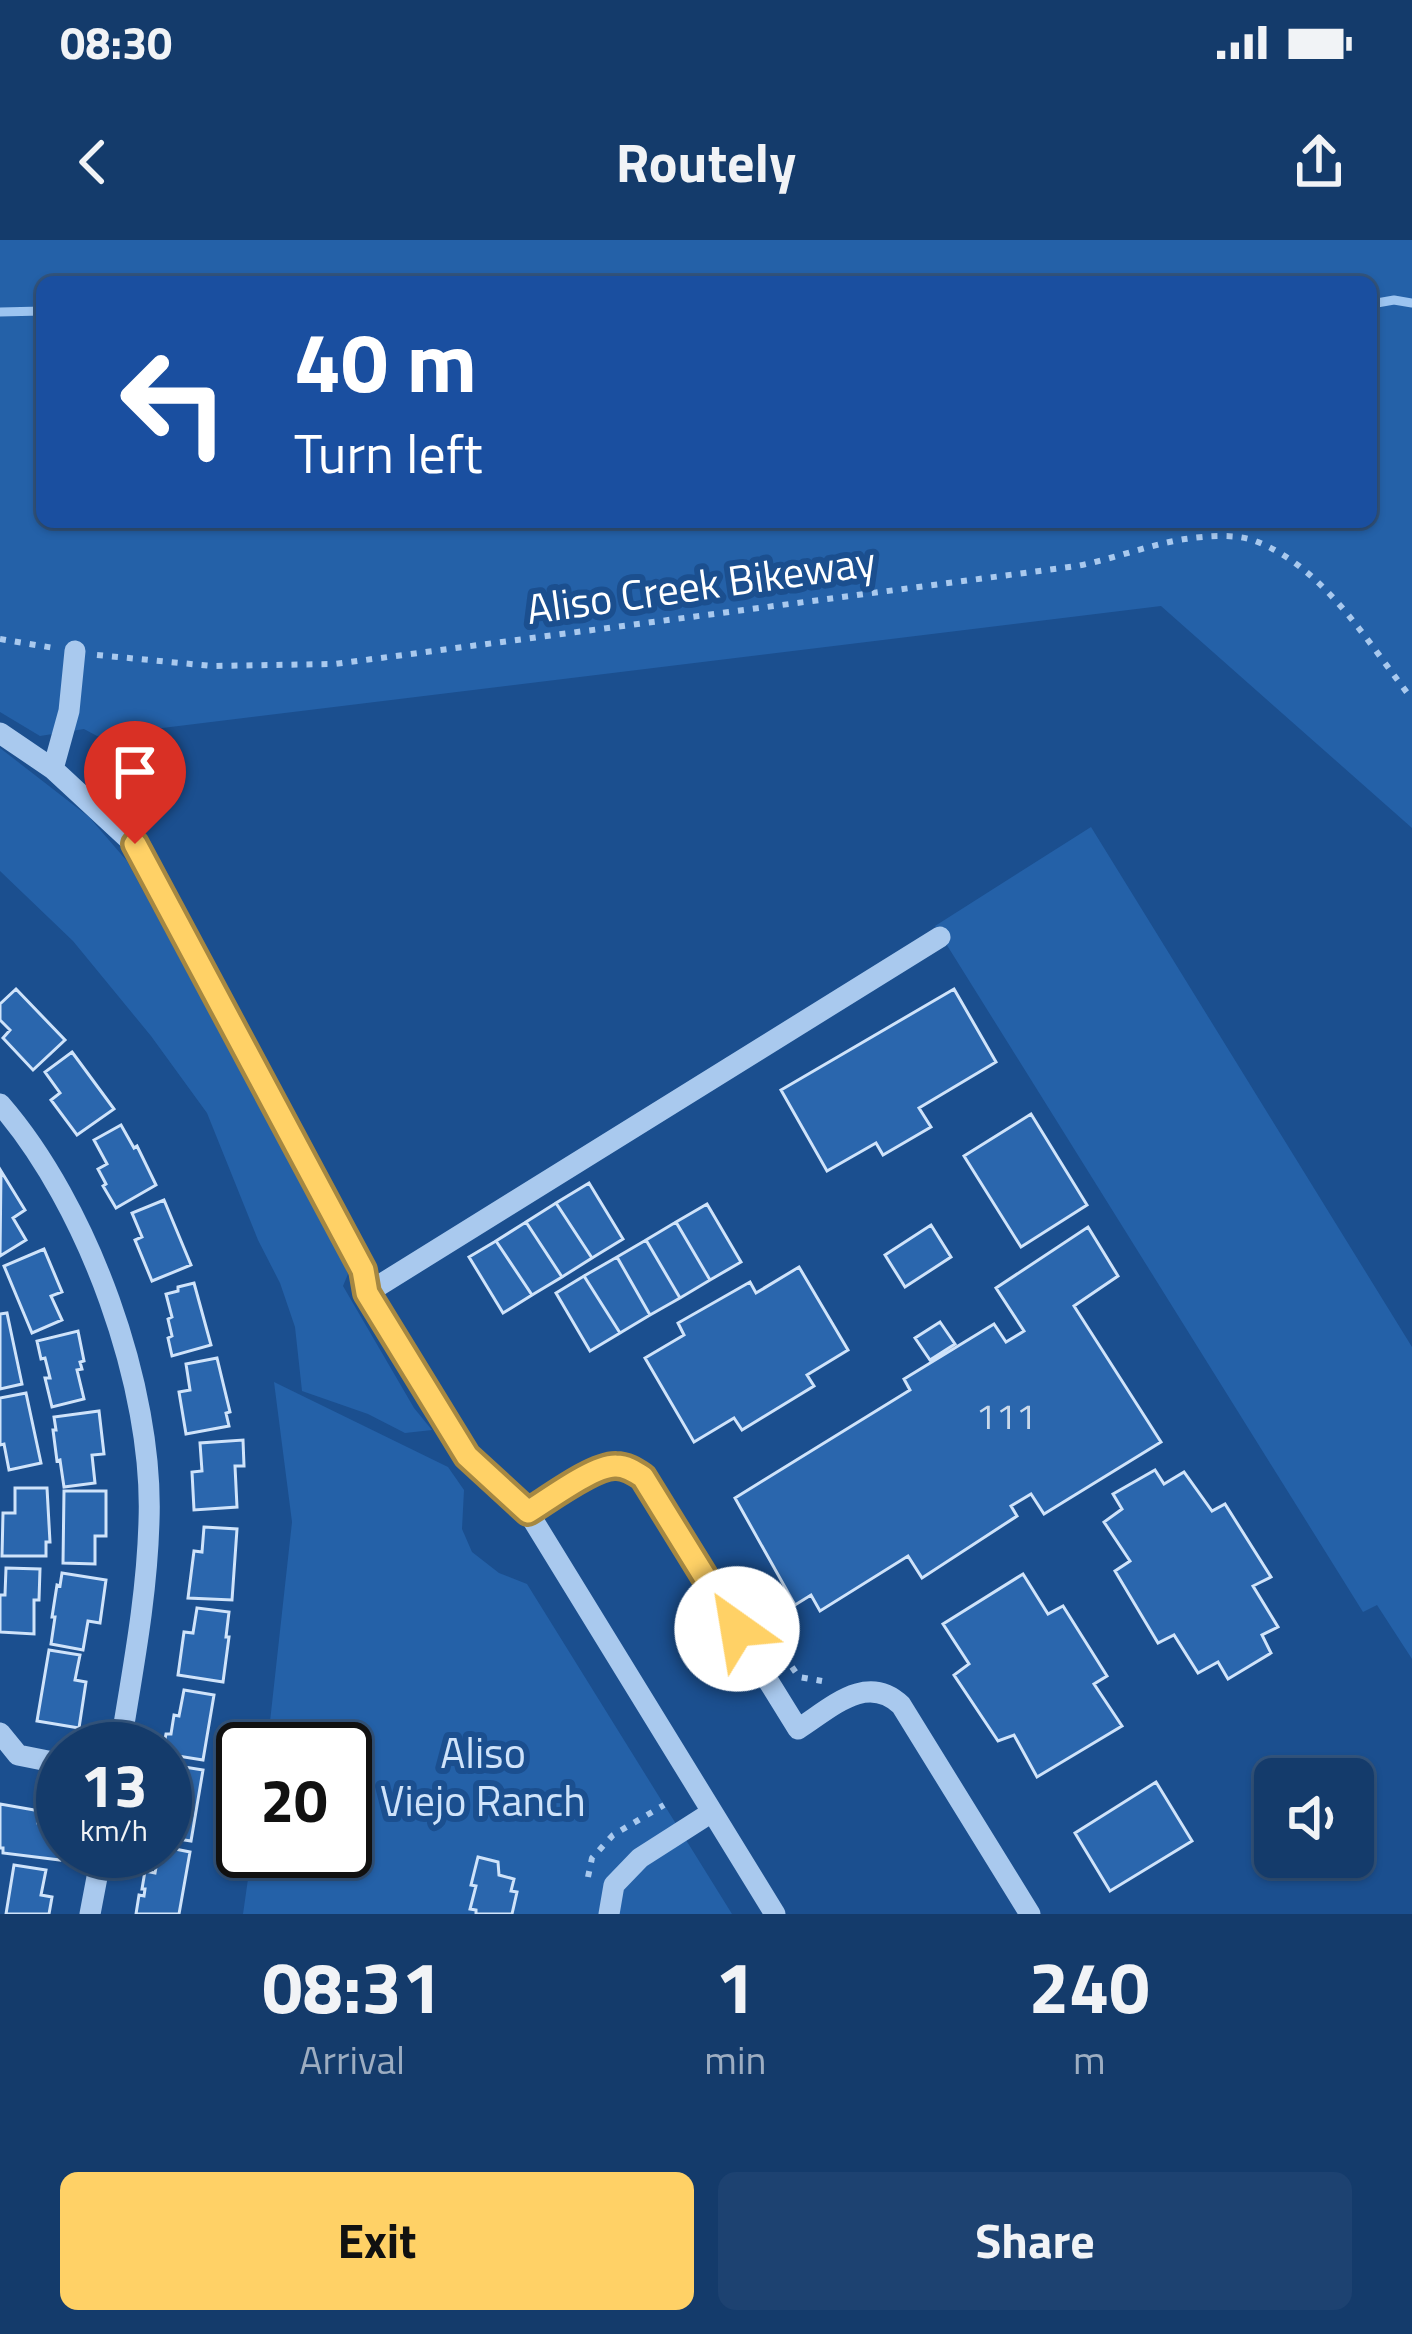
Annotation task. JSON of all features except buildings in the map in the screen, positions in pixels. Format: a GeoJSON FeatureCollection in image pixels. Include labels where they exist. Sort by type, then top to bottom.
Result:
{"type":"FeatureCollection","features":[{"type":"Feature","properties":{"kind":"street"},"geometry":{"type":"LineString","coordinates":[[53,770],[69,711],[75,651]]}},
{"type":"Feature","properties":{"kind":"street"},"geometry":{"type":"LineString","coordinates":[[0,733],[53,770],[135,844],[363,1270],[367,1293],[467,1456],[528,1512],[775,1914]]}},
{"type":"Feature","properties":{"kind":"street"},"geometry":{"type":"LineString","coordinates":[[367,1293],[940,937]]}},
{"type":"Feature","properties":{"kind":"street"},"geometry":{"type":"LineString","coordinates":[[0,1104],[55,1182],[94,1258],[119,1328],[142,1418],[149,1517],[142,1611],[124,1722]]}},
{"type":"Feature","properties":{"kind":"street"},"geometry":{"type":"LineString","coordinates":[[528,1512],[604,1467],[631,1469],[643,1477],[798,1729],[862,1690],[891,1696],[1030,1914]]}},
{"type":"Feature","properties":{"kind":"street"},"geometry":{"type":"LineString","coordinates":[[0,1733],[18,1755],[36,1759]]}},
{"type":"Feature","properties":{"kind":"street"},"geometry":{"type":"LineString","coordinates":[[609,1914],[614,1886],[640,1858],[712,1812]]}},
{"type":"Feature","properties":{"kind":"street"},"geometry":{"type":"LineString","coordinates":[[90,1914],[97,1878]]}},
{"type":"Feature","properties":{"kind":"path","name":"Aliso Creek Bikeway"},"geometry":{"type":"LineString","coordinates":[[0,639],[124,659],[212,666],[335,664],[1077,566],[1218,536],[1255,540],[1296,563],[1328,592],[1412,699]]}},
{"type":"Feature","properties":{"kind":"path"},"geometry":{"type":"LineString","coordinates":[[789,1663],[800,1677],[824,1682],[836,1676]]}},
{"type":"Feature","properties":{"kind":"green space"},"geometry":{"type":"Polygon","coordinates":[[[0,240],[1412,240],[1412,828],[1161,606],[97,736],[84,729],[40,736],[0,712],[0,240]]]}},
{"type":"Feature","properties":{"kind":"green space"},"geometry":{"type":"Polygon","coordinates":[[[0,748],[89,817],[127,861],[336,1248],[348,1274],[343,1286],[414,1408],[432,1430],[405,1433],[368,1414],[302,1391],[295,1327],[280,1283],[207,1113],[73,941],[0,871],[0,748]]]}},
{"type":"Feature","properties":{"kind":"green space"},"geometry":{"type":"Polygon","coordinates":[[[1091,827],[1412,1347],[1412,1659],[1377,1605],[1363,1612],[935,926],[1091,827]]]}},
{"type":"Feature","properties":{"kind":"green space","name":"Aliso Viejo Ranch"},"geometry":{"type":"Polygon","coordinates":[[[274,1382],[448,1467],[464,1490],[462,1529],[472,1552],[499,1573],[527,1584],[732,1914],[243,1914],[248,1878],[372,1878],[372,1722],[270,1722],[292,1522],[274,1382]]]}},
{"type":"Feature","properties":{"kind":"waterway"},"geometry":{"type":"LineString","coordinates":[[1377,303],[1412,303]]}},
{"type":"Feature","properties":{"kind":"waterway"},"geometry":{"type":"LineString","coordinates":[[0,312],[36,311]]}},
{"type":"Feature","properties":{"kind":"route"},"geometry":{"type":"LineString","coordinates":[[135,844],[363,1270],[367,1293],[467,1456],[528,1512],[604,1467],[631,1469],[643,1477],[737,1629]]}}]}
